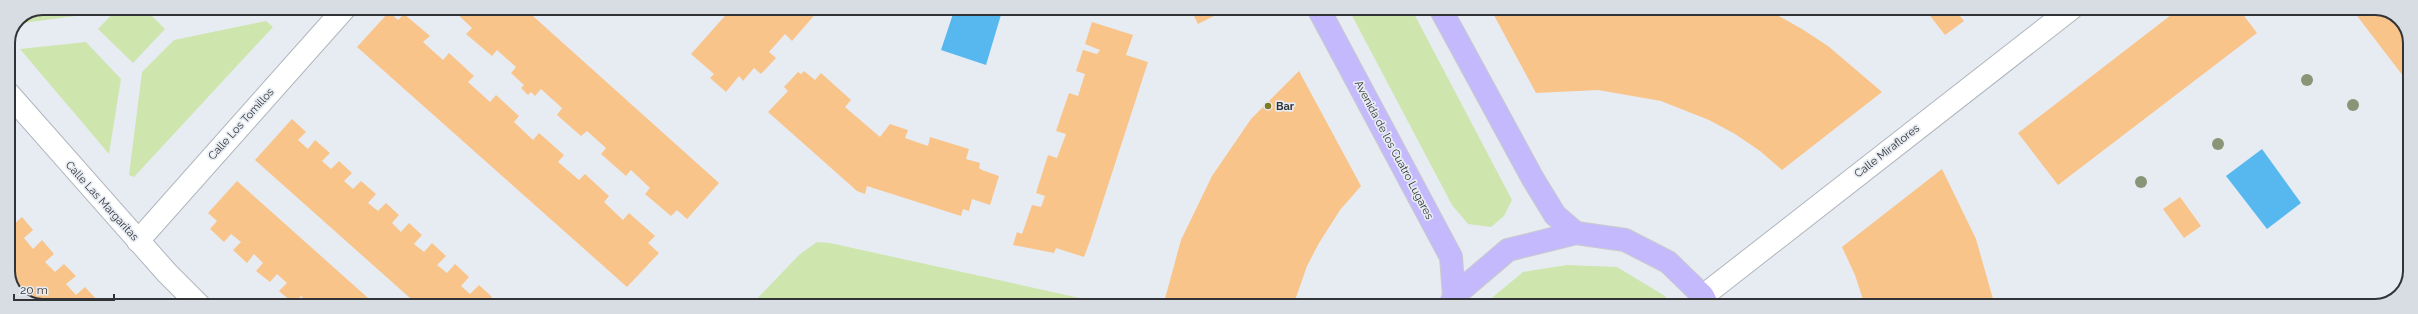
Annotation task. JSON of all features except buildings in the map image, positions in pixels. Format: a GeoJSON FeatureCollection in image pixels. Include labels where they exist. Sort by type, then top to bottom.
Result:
{"type":"FeatureCollection","features":[{"type":"Feature","properties":{"kind":"main road","name":"Avenida de los Cuatro Lugares"},"geometry":{"type":"LineString","coordinates":[[1322,15],[1451,257],[1452,299]]}},
{"type":"Feature","properties":{"kind":"main road"},"geometry":{"type":"LineString","coordinates":[[1444,15],[1533,179],[1556,215],[1576,233]]}},
{"type":"Feature","properties":{"kind":"main road"},"geometry":{"type":"LineString","coordinates":[[1454,299],[1508,250],[1576,233],[1625,240],[1668,262],[1703,299]]}},
{"type":"Feature","properties":{"kind":"street","name":"Calle Los Tomillos"},"geometry":{"type":"LineString","coordinates":[[138,241],[339,15]]}},
{"type":"Feature","properties":{"kind":"street","name":"Calle Miraflores"},"geometry":{"type":"LineString","coordinates":[[1708,299],[2063,15]]}},
{"type":"Feature","properties":{"kind":"street","name":"Calle Las Margaritas"},"geometry":{"type":"LineString","coordinates":[[15,101],[138,241],[193,299]]}},
{"type":"Feature","properties":{"kind":"green space"},"geometry":{"type":"Polygon","coordinates":[[[43,15],[83,15],[23,23],[33,17],[43,15]]]}},
{"type":"Feature","properties":{"kind":"green space"},"geometry":{"type":"Polygon","coordinates":[[[111,15],[151,15],[165,29],[133,63],[98,29],[111,15]]]}},
{"type":"Feature","properties":{"kind":"green space"},"geometry":{"type":"Polygon","coordinates":[[[1352,15],[1415,15],[1512,200],[1504,216],[1491,227],[1468,224],[1452,205],[1352,15]]]}},
{"type":"Feature","properties":{"kind":"green space"},"geometry":{"type":"Polygon","coordinates":[[[266,21],[273,27],[134,177],[129,175],[142,72],[174,40],[266,21]]]}},
{"type":"Feature","properties":{"kind":"green space"},"geometry":{"type":"Polygon","coordinates":[[[86,42],[121,79],[109,154],[20,49],[86,42]]]}},
{"type":"Feature","properties":{"kind":"green space"},"geometry":{"type":"Polygon","coordinates":[[[817,242],[830,243],[1084,299],[757,299],[800,254],[817,242]]]}},
{"type":"Feature","properties":{"kind":"green space"},"geometry":{"type":"Polygon","coordinates":[[[1567,265],[1617,267],[1665,296],[1667,299],[1490,299],[1523,272],[1567,265]]]}},
{"type":"Feature","properties":{"kind":"water"},"geometry":{"type":"Polygon","coordinates":[[[953,15],[1001,15],[986,65],[941,50],[953,15]]]}},
{"type":"Feature","properties":{"kind":"water"},"geometry":{"type":"Polygon","coordinates":[[[2262,149],[2301,203],[2267,229],[2226,176],[2262,149]]]}},
{"type":"Feature","properties":{"kind":"place","name":"Bar"},"geometry":{"type":"Point","coordinates":[1268,106]}}]}
